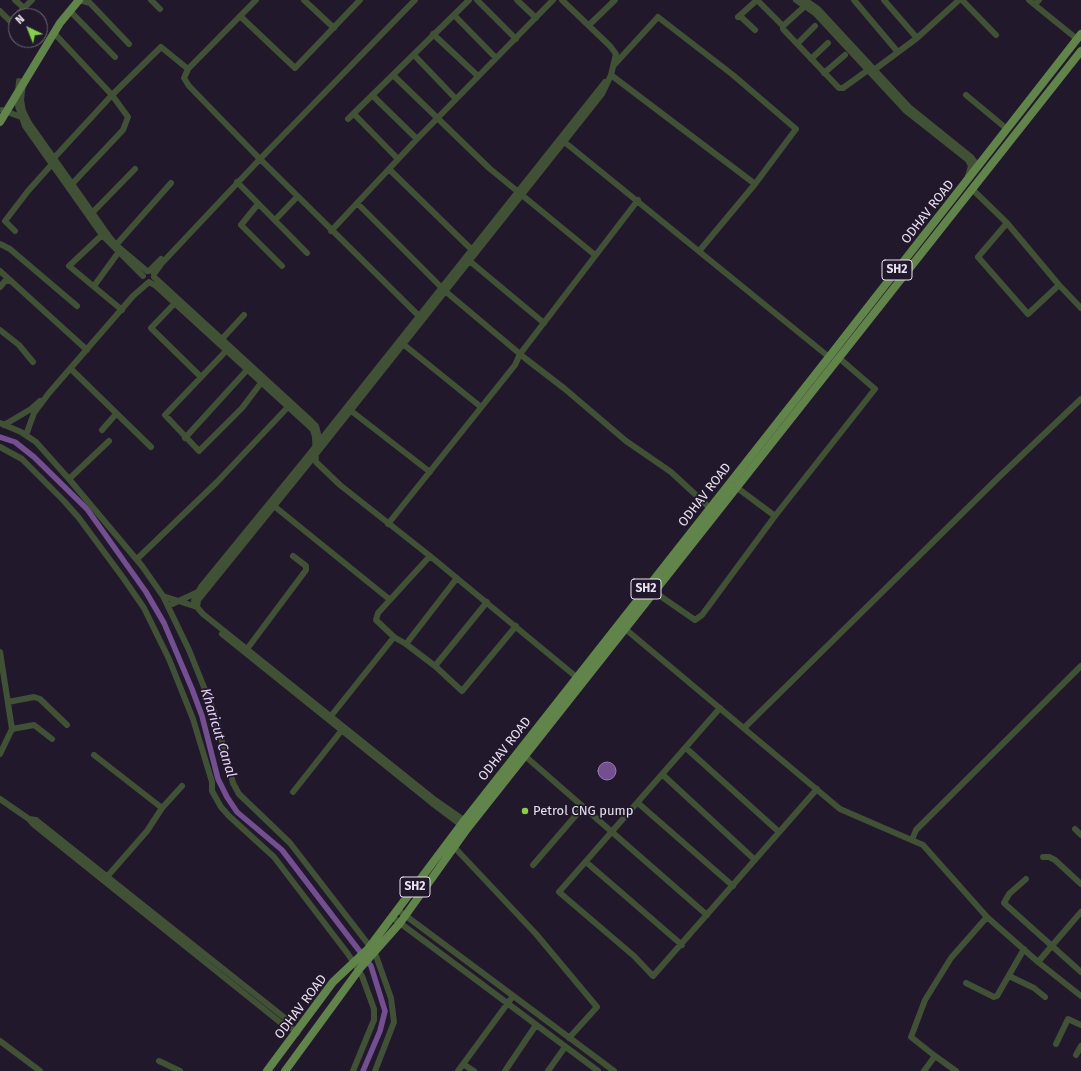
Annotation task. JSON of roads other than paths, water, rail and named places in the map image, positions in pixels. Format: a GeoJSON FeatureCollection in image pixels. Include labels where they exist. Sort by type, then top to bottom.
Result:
{"type":"FeatureCollection","features":[{"type":"Feature","properties":{"kind":"main road"},"geometry":{"type":"LineString","coordinates":[[2,114],[57,21],[73,0]]}},
{"type":"Feature","properties":{"kind":"main road"},"geometry":{"type":"LineString","coordinates":[[2,114],[18,92],[21,82],[79,0]]}},
{"type":"Feature","properties":{"kind":"main road","name":"SH2"},"geometry":{"type":"LineString","coordinates":[[972,189],[982,169],[1007,129],[1079,36]]}},
{"type":"Feature","properties":{"kind":"main road","name":"SH2"},"geometry":{"type":"LineString","coordinates":[[965,183],[982,169],[1079,57]]}},
{"type":"Feature","properties":{"kind":"main road"},"geometry":{"type":"LineString","coordinates":[[965,183],[972,189]]}},
{"type":"Feature","properties":{"kind":"main road","name":"ODHAV ROAD"},"geometry":{"type":"LineString","coordinates":[[285,1071],[392,917],[622,626],[710,508],[965,183]]}},
{"type":"Feature","properties":{"kind":"main road","name":"ODHAV ROAD"},"geometry":{"type":"LineString","coordinates":[[622,626],[653,591],[972,189]]}},
{"type":"Feature","properties":{"kind":"main road","name":"ODHAV ROAD"},"geometry":{"type":"LineString","coordinates":[[375,953],[400,923],[455,848],[466,825],[525,756],[580,679]]}},
{"type":"Feature","properties":{"kind":"main road","name":"SH2"},"geometry":{"type":"LineString","coordinates":[[358,966],[375,953]]}},
{"type":"Feature","properties":{"kind":"main road","name":"ODHAV ROAD"},"geometry":{"type":"LineString","coordinates":[[267,1071],[333,982],[358,966]]}},
{"type":"Feature","properties":{"kind":"street"},"geometry":{"type":"LineString","coordinates":[[15,0],[24,8],[32,0]]}},
{"type":"Feature","properties":{"kind":"street"},"geometry":{"type":"LineString","coordinates":[[79,0],[90,3],[128,44]]}},
{"type":"Feature","properties":{"kind":"street"},"geometry":{"type":"LineString","coordinates":[[151,0],[160,9]]}},
{"type":"Feature","properties":{"kind":"street"},"geometry":{"type":"LineString","coordinates":[[256,0],[188,69],[184,78],[189,86],[258,158],[420,318]]}},
{"type":"Feature","properties":{"kind":"street"},"geometry":{"type":"LineString","coordinates":[[304,0],[334,28]]}},
{"type":"Feature","properties":{"kind":"street"},"geometry":{"type":"LineString","coordinates":[[350,0],[355,5]]}},
{"type":"Feature","properties":{"kind":"street"},"geometry":{"type":"LineString","coordinates":[[240,16],[295,68],[360,0]]}},
{"type":"Feature","properties":{"kind":"street"},"geometry":{"type":"LineString","coordinates":[[2,424],[31,410],[49,393],[88,350],[149,276],[258,158],[411,0]]}},
{"type":"Feature","properties":{"kind":"street"},"geometry":{"type":"LineString","coordinates":[[149,276],[238,182],[258,158],[416,0]]}},
{"type":"Feature","properties":{"kind":"street"},"geometry":{"type":"LineString","coordinates":[[348,120],[372,95],[394,76],[433,34],[469,0]]}},
{"type":"Feature","properties":{"kind":"street"},"geometry":{"type":"LineString","coordinates":[[477,0],[516,39]]}},
{"type":"Feature","properties":{"kind":"street"},"geometry":{"type":"LineString","coordinates":[[517,0],[536,18]]}},
{"type":"Feature","properties":{"kind":"street"},"geometry":{"type":"LineString","coordinates":[[331,231],[417,139],[554,0]]}},
{"type":"Feature","properties":{"kind":"street"},"geometry":{"type":"LineString","coordinates":[[168,606],[200,593],[274,506],[328,434],[600,92],[611,75],[616,54],[589,25],[562,0]]}},
{"type":"Feature","properties":{"kind":"street"},"geometry":{"type":"LineString","coordinates":[[589,25],[615,0]]}},
{"type":"Feature","properties":{"kind":"street"},"geometry":{"type":"LineString","coordinates":[[755,30],[739,16],[757,0],[783,26],[783,29],[839,88],[843,88],[917,38],[961,0],[996,35]]}},
{"type":"Feature","properties":{"kind":"street"},"geometry":{"type":"LineString","coordinates":[[796,0],[818,9],[871,70],[909,107],[982,169]]}},
{"type":"Feature","properties":{"kind":"street"},"geometry":{"type":"LineString","coordinates":[[854,0],[897,51]]}},
{"type":"Feature","properties":{"kind":"street"},"geometry":{"type":"LineString","coordinates":[[884,0],[917,38]]}},
{"type":"Feature","properties":{"kind":"street"},"geometry":{"type":"LineString","coordinates":[[1029,0],[1037,2],[1079,36]]}},
{"type":"Feature","properties":{"kind":"street"},"geometry":{"type":"LineString","coordinates":[[783,26],[805,3]]}},
{"type":"Feature","properties":{"kind":"street"},"geometry":{"type":"LineString","coordinates":[[0,11],[8,19]]}},
{"type":"Feature","properties":{"kind":"street"},"geometry":{"type":"LineString","coordinates":[[70,11],[115,57]]}},
{"type":"Feature","properties":{"kind":"street"},"geometry":{"type":"LineString","coordinates":[[454,15],[496,58]]}},
{"type":"Feature","properties":{"kind":"street"},"geometry":{"type":"LineString","coordinates":[[614,65],[658,17],[733,76],[796,129],[755,184],[700,250]]}},
{"type":"Feature","properties":{"kind":"street"},"geometry":{"type":"LineString","coordinates":[[797,44],[815,26]]}},
{"type":"Feature","properties":{"kind":"street"},"geometry":{"type":"LineString","coordinates":[[54,34],[112,95],[128,117],[123,130],[72,184]]}},
{"type":"Feature","properties":{"kind":"street"},"geometry":{"type":"LineString","coordinates":[[433,34],[478,76]]}},
{"type":"Feature","properties":{"kind":"street"},"geometry":{"type":"LineString","coordinates":[[811,59],[828,43]]}},
{"type":"Feature","properties":{"kind":"street"},"geometry":{"type":"LineString","coordinates":[[15,231],[5,221],[28,191],[112,95],[161,47],[188,69]]}},
{"type":"Feature","properties":{"kind":"street"},"geometry":{"type":"LineString","coordinates":[[414,55],[456,99]]}},
{"type":"Feature","properties":{"kind":"street"},"geometry":{"type":"LineString","coordinates":[[824,73],[845,55]]}},
{"type":"Feature","properties":{"kind":"street"},"geometry":{"type":"LineString","coordinates":[[611,75],[755,184]]}},
{"type":"Feature","properties":{"kind":"street"},"geometry":{"type":"LineString","coordinates":[[394,76],[488,168],[520,192],[595,255]]}},
{"type":"Feature","properties":{"kind":"street"},"geometry":{"type":"LineString","coordinates":[[21,82],[21,100],[27,124]]}},
{"type":"Feature","properties":{"kind":"street"},"geometry":{"type":"LineString","coordinates":[[18,92],[17,103],[20,116],[53,161],[102,235],[118,253],[149,276],[156,286],[174,304],[288,407],[314,428],[328,434]]}},
{"type":"Feature","properties":{"kind":"street"},"geometry":{"type":"LineString","coordinates":[[372,95],[417,139]]}},
{"type":"Feature","properties":{"kind":"street"},"geometry":{"type":"LineString","coordinates":[[966,95],[1007,129]]}},
{"type":"Feature","properties":{"kind":"street"},"geometry":{"type":"LineString","coordinates":[[2,114],[27,124]]}},
{"type":"Feature","properties":{"kind":"street"},"geometry":{"type":"LineString","coordinates":[[2,114],[20,116]]}},
{"type":"Feature","properties":{"kind":"street"},"geometry":{"type":"LineString","coordinates":[[354,114],[398,159]]}},
{"type":"Feature","properties":{"kind":"street"},"geometry":{"type":"LineString","coordinates":[[562,139],[700,250],[829,357]]}},
{"type":"Feature","properties":{"kind":"street"},"geometry":{"type":"LineString","coordinates":[[965,183],[971,166],[970,158]]}},
{"type":"Feature","properties":{"kind":"street"},"geometry":{"type":"LineString","coordinates":[[53,161],[72,184],[92,214],[116,245],[221,340],[314,428],[320,441]]}},
{"type":"Feature","properties":{"kind":"street"},"geometry":{"type":"LineString","coordinates":[[92,214],[135,169]]}},
{"type":"Feature","properties":{"kind":"street"},"geometry":{"type":"LineString","coordinates":[[389,169],[471,249]]}},
{"type":"Feature","properties":{"kind":"street"},"geometry":{"type":"LineString","coordinates":[[238,182],[307,253]]}},
{"type":"Feature","properties":{"kind":"street"},"geometry":{"type":"LineString","coordinates":[[116,245],[171,183]]}},
{"type":"Feature","properties":{"kind":"street"},"geometry":{"type":"LineString","coordinates":[[972,189],[1007,223],[1059,285],[1081,308]]}},
{"type":"Feature","properties":{"kind":"street"},"geometry":{"type":"LineString","coordinates":[[466,259],[471,249],[520,192]]}},
{"type":"Feature","properties":{"kind":"street"},"geometry":{"type":"LineString","coordinates":[[275,220],[297,197]]}},
{"type":"Feature","properties":{"kind":"street"},"geometry":{"type":"LineString","coordinates":[[388,524],[515,365],[520,354],[638,200]]}},
{"type":"Feature","properties":{"kind":"street"},"geometry":{"type":"LineString","coordinates":[[357,203],[443,289],[520,354],[566,389],[626,441],[671,472],[710,508]]}},
{"type":"Feature","properties":{"kind":"street"},"geometry":{"type":"LineString","coordinates":[[258,204],[241,225],[282,266]]}},
{"type":"Feature","properties":{"kind":"street"},"geometry":{"type":"LineString","coordinates":[[1007,223],[978,257],[1028,314],[1059,285]]}},
{"type":"Feature","properties":{"kind":"street"},"geometry":{"type":"LineString","coordinates":[[102,235],[69,266],[122,310]]}},
{"type":"Feature","properties":{"kind":"street"},"geometry":{"type":"LineString","coordinates":[[0,244],[10,248],[77,306]]}},
{"type":"Feature","properties":{"kind":"street"},"geometry":{"type":"LineString","coordinates":[[94,286],[118,253]]}},
{"type":"Feature","properties":{"kind":"street"},"geometry":{"type":"LineString","coordinates":[[466,259],[544,323]]}},
{"type":"Feature","properties":{"kind":"street"},"geometry":{"type":"LineString","coordinates":[[0,271],[88,350]]}},
{"type":"Feature","properties":{"kind":"street"},"geometry":{"type":"LineString","coordinates":[[0,287],[6,281],[11,281]]}},
{"type":"Feature","properties":{"kind":"street"},"geometry":{"type":"LineString","coordinates":[[174,304],[151,328],[201,377]]}},
{"type":"Feature","properties":{"kind":"street"},"geometry":{"type":"LineString","coordinates":[[221,340],[244,315]]}},
{"type":"Feature","properties":{"kind":"street"},"geometry":{"type":"LineString","coordinates":[[195,607],[200,593],[316,451],[320,441],[350,410],[403,344],[420,318]]}},
{"type":"Feature","properties":{"kind":"street"},"geometry":{"type":"LineString","coordinates":[[0,330],[19,345],[33,362]]}},
{"type":"Feature","properties":{"kind":"street"},"geometry":{"type":"LineString","coordinates":[[403,344],[481,407]]}},
{"type":"Feature","properties":{"kind":"street"},"geometry":{"type":"LineString","coordinates":[[226,351],[165,415],[198,451],[242,408],[261,383]]}},
{"type":"Feature","properties":{"kind":"street"},"geometry":{"type":"LineString","coordinates":[[653,591],[696,620],[775,516],[875,389],[839,358]]}},
{"type":"Feature","properties":{"kind":"street"},"geometry":{"type":"LineString","coordinates":[[71,369],[151,447]]}},
{"type":"Feature","properties":{"kind":"street"},"geometry":{"type":"LineString","coordinates":[[185,438],[247,370]]}},
{"type":"Feature","properties":{"kind":"street"},"geometry":{"type":"LineString","coordinates":[[26,435],[34,414],[49,393]]}},
{"type":"Feature","properties":{"kind":"street"},"geometry":{"type":"LineString","coordinates":[[744,728],[999,478],[1081,400]]}},
{"type":"Feature","properties":{"kind":"street"},"geometry":{"type":"LineString","coordinates":[[137,559],[217,482],[288,407]]}},
{"type":"Feature","properties":{"kind":"street"},"geometry":{"type":"LineString","coordinates":[[350,410],[430,472]]}},
{"type":"Feature","properties":{"kind":"street"},"geometry":{"type":"LineString","coordinates":[[102,430],[116,414]]}},
{"type":"Feature","properties":{"kind":"street"},"geometry":{"type":"LineString","coordinates":[[2,424],[26,435],[36,442],[70,479],[137,559],[163,596],[189,650],[214,712],[233,783],[239,794],[290,843],[369,948],[375,953],[391,998],[394,1022],[374,1071]]}},
{"type":"Feature","properties":{"kind":"street"},"geometry":{"type":"LineString","coordinates":[[314,428],[316,451],[323,469],[340,485],[487,602],[580,679]]}},
{"type":"Feature","properties":{"kind":"street"},"geometry":{"type":"LineString","coordinates":[[70,479],[109,441]]}},
{"type":"Feature","properties":{"kind":"street"},"geometry":{"type":"LineString","coordinates":[[0,447],[22,459],[64,501],[79,518],[124,579],[144,608],[169,659],[193,719],[212,782],[212,791],[221,807],[274,857],[358,966],[374,1009],[374,1020],[353,1071]]}},
{"type":"Feature","properties":{"kind":"street"},"geometry":{"type":"LineString","coordinates":[[736,487],[775,516]]}},
{"type":"Feature","properties":{"kind":"street"},"geometry":{"type":"LineString","coordinates":[[274,506],[389,600]]}},
{"type":"Feature","properties":{"kind":"street"},"geometry":{"type":"LineString","coordinates":[[246,649],[306,570],[306,566],[293,556]]}},
{"type":"Feature","properties":{"kind":"street"},"geometry":{"type":"LineString","coordinates":[[430,556],[378,613],[376,620],[394,637],[406,644],[435,666],[462,691],[516,626]]}},
{"type":"Feature","properties":{"kind":"street"},"geometry":{"type":"LineString","coordinates":[[406,644],[457,578]]}},
{"type":"Feature","properties":{"kind":"street"},"geometry":{"type":"LineString","coordinates":[[163,596],[180,600],[195,607],[466,825]]}},
{"type":"Feature","properties":{"kind":"street"},"geometry":{"type":"LineString","coordinates":[[435,666],[487,602]]}},
{"type":"Feature","properties":{"kind":"street"},"geometry":{"type":"LineString","coordinates":[[195,607],[201,616],[244,653],[466,825]]}},
{"type":"Feature","properties":{"kind":"street"},"geometry":{"type":"LineString","coordinates":[[622,626],[840,809],[923,845],[987,917],[1038,962],[1081,996]]}},
{"type":"Feature","properties":{"kind":"street"},"geometry":{"type":"LineString","coordinates":[[331,716],[394,637]]}},
{"type":"Feature","properties":{"kind":"street"},"geometry":{"type":"LineString","coordinates":[[0,652],[12,729],[0,754]]}},
{"type":"Feature","properties":{"kind":"street"},"geometry":{"type":"LineString","coordinates":[[912,840],[916,830],[1081,666]]}},
{"type":"Feature","properties":{"kind":"street"},"geometry":{"type":"LineString","coordinates":[[8,702],[34,697],[40,699],[67,725]]}},
{"type":"Feature","properties":{"kind":"street"},"geometry":{"type":"LineString","coordinates":[[720,708],[663,775],[559,892],[634,956],[653,976],[682,945],[817,789]]}},
{"type":"Feature","properties":{"kind":"street"},"geometry":{"type":"LineString","coordinates":[[12,729],[34,725],[52,739]]}},
{"type":"Feature","properties":{"kind":"street"},"geometry":{"type":"LineString","coordinates":[[292,792],[342,730]]}},
{"type":"Feature","properties":{"kind":"street"},"geometry":{"type":"LineString","coordinates":[[686,748],[779,832]]}},
{"type":"Feature","properties":{"kind":"street"},"geometry":{"type":"LineString","coordinates":[[94,755],[162,808]]}},
{"type":"Feature","properties":{"kind":"street"},"geometry":{"type":"LineString","coordinates":[[525,756],[707,915]]}},
{"type":"Feature","properties":{"kind":"street"},"geometry":{"type":"LineString","coordinates":[[663,775],[755,860]]}},
{"type":"Feature","properties":{"kind":"street"},"geometry":{"type":"LineString","coordinates":[[106,878],[147,830],[162,808],[182,786]]}},
{"type":"Feature","properties":{"kind":"street"},"geometry":{"type":"LineString","coordinates":[[0,799],[29,818],[33,824],[106,878],[281,1023],[288,1025],[297,1032]]}},
{"type":"Feature","properties":{"kind":"street"},"geometry":{"type":"LineString","coordinates":[[638,803],[733,886]]}},
{"type":"Feature","properties":{"kind":"street"},"geometry":{"type":"LineString","coordinates":[[533,865],[583,807]]}},
{"type":"Feature","properties":{"kind":"street"},"geometry":{"type":"LineString","coordinates":[[1075,829],[1081,835]]}},
{"type":"Feature","properties":{"kind":"street"},"geometry":{"type":"LineString","coordinates":[[455,848],[536,934],[597,1008],[569,1038]]}},
{"type":"Feature","properties":{"kind":"street"},"geometry":{"type":"LineString","coordinates":[[1042,858],[1049,857],[1055,860],[1081,884]]}},
{"type":"Feature","properties":{"kind":"street"},"geometry":{"type":"LineString","coordinates":[[586,862],[682,945]]}},
{"type":"Feature","properties":{"kind":"street"},"geometry":{"type":"LineString","coordinates":[[1026,879],[1009,894],[1004,903],[1081,972]]}},
{"type":"Feature","properties":{"kind":"street"},"geometry":{"type":"LineString","coordinates":[[398,910],[614,1071]]}},
{"type":"Feature","properties":{"kind":"street"},"geometry":{"type":"LineString","coordinates":[[1038,962],[1081,912]]}},
{"type":"Feature","properties":{"kind":"street"},"geometry":{"type":"LineString","coordinates":[[392,917],[598,1071]]}},
{"type":"Feature","properties":{"kind":"street"},"geometry":{"type":"LineString","coordinates":[[956,1071],[911,1037],[925,1000],[951,958],[987,917]]}},
{"type":"Feature","properties":{"kind":"street"},"geometry":{"type":"LineString","coordinates":[[966,983],[994,997],[999,994],[1024,949]]}},
{"type":"Feature","properties":{"kind":"street"},"geometry":{"type":"LineString","coordinates":[[1009,976],[1034,988],[1045,997]]}},
{"type":"Feature","properties":{"kind":"street"},"geometry":{"type":"LineString","coordinates":[[458,1071],[513,996]]}},
{"type":"Feature","properties":{"kind":"street"},"geometry":{"type":"LineString","coordinates":[[1056,1044],[1068,1019],[1081,1025]]}},
{"type":"Feature","properties":{"kind":"street"},"geometry":{"type":"LineString","coordinates":[[505,1071],[536,1025]]}},
{"type":"Feature","properties":{"kind":"street"},"geometry":{"type":"LineString","coordinates":[[0,1041],[40,1071]]}},
{"type":"Feature","properties":{"kind":"street"},"geometry":{"type":"LineString","coordinates":[[1076,1055],[1081,1046]]}},
{"type":"Feature","properties":{"kind":"street"},"geometry":{"type":"LineString","coordinates":[[548,1071],[565,1047]]}},
{"type":"Feature","properties":{"kind":"street"},"geometry":{"type":"LineString","coordinates":[[924,1071],[935,1056]]}},
{"type":"Feature","properties":{"kind":"street"},"geometry":{"type":"LineString","coordinates":[[159,1061],[180,1071]]}},
{"type":"Feature","properties":{"kind":"street"},"geometry":{"type":"LineString","coordinates":[[463,1064],[474,1071]]}},
{"type":"Feature","properties":{"kind":"waterway","name":"Kharicut Canal"},"geometry":{"type":"LineString","coordinates":[[0,437],[15,442],[34,457],[87,509],[146,592],[164,623],[192,689],[202,716],[218,779],[227,797],[237,812],[282,850],[371,966],[385,1011],[380,1031],[363,1071]]}},
{"type":"Feature","properties":{"kind":"place","name":"Petrol CNG pump"},"geometry":{"type":"Point","coordinates":[525,811]}}]}
